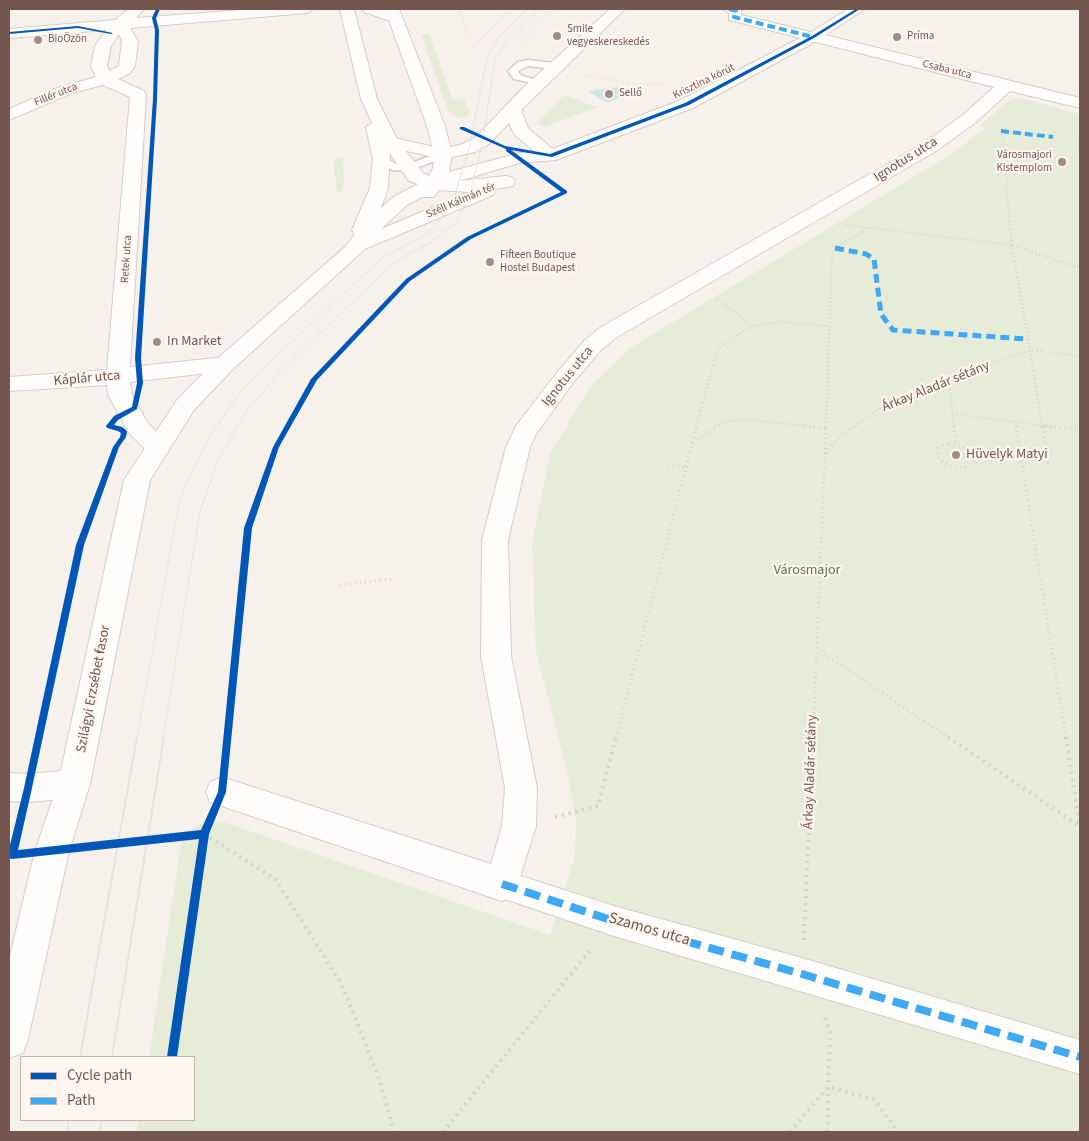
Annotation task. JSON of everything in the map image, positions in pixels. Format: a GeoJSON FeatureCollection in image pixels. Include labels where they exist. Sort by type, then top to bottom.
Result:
{"type":"FeatureCollection","features":[{"type":"Feature","properties":{"kind":"street"},"geometry":{"type":"LineString","coordinates":[[120,23],[130,40],[127,66],[124,70],[104,79],[99,66],[103,46],[108,36],[120,23],[136,9]]}},
{"type":"Feature","properties":{"kind":"street"},"geometry":{"type":"LineString","coordinates":[[9,33],[308,9]]}},
{"type":"Feature","properties":{"kind":"street"},"geometry":{"type":"LineString","coordinates":[[347,9],[370,99],[386,150],[377,197],[353,250]]}},
{"type":"Feature","properties":{"kind":"street","name":"Széll Kálmán tér"},"geometry":{"type":"LineString","coordinates":[[369,9],[394,14],[436,126],[443,154],[442,168],[434,184],[377,237]]}},
{"type":"Feature","properties":{"kind":"street"},"geometry":{"type":"LineString","coordinates":[[386,150],[443,154],[469,148],[483,140],[537,83],[618,9]]}},
{"type":"Feature","properties":{"kind":"street"},"geometry":{"type":"LineString","coordinates":[[729,9],[736,10],[734,17],[814,37]]}},
{"type":"Feature","properties":{"kind":"street","name":"Krisztina körút"},"geometry":{"type":"LineString","coordinates":[[493,165],[519,158],[550,156],[687,104],[814,37],[858,9]]}},
{"type":"Feature","properties":{"kind":"street"},"geometry":{"type":"LineString","coordinates":[[130,40],[147,29],[171,21]]}},
{"type":"Feature","properties":{"kind":"street","name":"Csaba utca"},"geometry":{"type":"LineString","coordinates":[[814,37],[1080,103]]}},
{"type":"Feature","properties":{"kind":"street","name":"Fillér utca"},"geometry":{"type":"LineString","coordinates":[[9,115],[66,90],[104,79]]}},
{"type":"Feature","properties":{"kind":"street","name":"Retek utca"},"geometry":{"type":"LineString","coordinates":[[104,79],[138,94],[139,102],[118,377],[120,395],[138,427],[158,447]]}},
{"type":"Feature","properties":{"kind":"street","name":"Ignotus utca"},"geometry":{"type":"LineString","coordinates":[[502,884],[519,826],[521,788],[496,656],[495,540],[518,448],[525,432],[564,379],[596,342],[643,311],[930,147],[969,119],[1006,85]]}},
{"type":"Feature","properties":{"kind":"street"},"geometry":{"type":"LineString","coordinates":[[512,109],[520,130],[550,156]]}},
{"type":"Feature","properties":{"kind":"street","name":"Széll Kálmán tér"},"geometry":{"type":"LineString","coordinates":[[386,150],[409,168],[416,177],[434,184],[465,186],[506,182]]}},
{"type":"Feature","properties":{"kind":"street"},"geometry":{"type":"LineString","coordinates":[[443,154],[465,164],[493,165]]}},
{"type":"Feature","properties":{"kind":"street","name":"Krisztina körút"},"geometry":{"type":"LineString","coordinates":[[506,182],[534,169],[550,156]]}},
{"type":"Feature","properties":{"kind":"street","name":"Széll Kálmán tér"},"geometry":{"type":"LineString","coordinates":[[225,364],[353,250],[377,221],[400,201],[434,184],[493,165]]}},
{"type":"Feature","properties":{"kind":"street","name":"Széll Kálmán tér"},"geometry":{"type":"LineString","coordinates":[[353,250],[377,237],[506,182]]}},
{"type":"Feature","properties":{"kind":"street","name":"Káplár utca"},"geometry":{"type":"LineString","coordinates":[[9,384],[118,377],[225,364]]}},
{"type":"Feature","properties":{"kind":"street","name":"Szilágyi Erzsébet fasor"},"geometry":{"type":"LineString","coordinates":[[9,1038],[52,851],[74,784],[137,480],[185,405],[225,364]]}},
{"type":"Feature","properties":{"kind":"street"},"geometry":{"type":"LineString","coordinates":[[9,788],[74,784]]}},
{"type":"Feature","properties":{"kind":"street","name":"Szamos utca"},"geometry":{"type":"LineString","coordinates":[[222,792],[614,921],[802,974],[1080,1058]]}},
{"type":"Feature","properties":{"kind":"lane"},"geometry":{"type":"LineString","coordinates":[[537,83],[517,77],[513,70],[521,64],[528,63],[555,66]]}},
{"type":"Feature","properties":{"kind":"lane"},"geometry":{"type":"LineString","coordinates":[[409,168],[443,154]]}},
{"type":"Feature","properties":{"kind":"path"},"geometry":{"type":"LineString","coordinates":[[460,9],[474,47],[509,9]]}},
{"type":"Feature","properties":{"kind":"path"},"geometry":{"type":"LineString","coordinates":[[309,52],[314,52]]}},
{"type":"Feature","properties":{"kind":"path"},"geometry":{"type":"LineString","coordinates":[[555,66],[605,80],[634,84],[672,84]]}},
{"type":"Feature","properties":{"kind":"path"},"geometry":{"type":"LineString","coordinates":[[973,454],[1048,462],[1012,244],[1001,131]]}},
{"type":"Feature","properties":{"kind":"path"},"geometry":{"type":"LineString","coordinates":[[1053,137],[1080,145]]}},
{"type":"Feature","properties":{"kind":"path"},"geometry":{"type":"LineString","coordinates":[[804,220],[1012,244],[1080,268]]}},
{"type":"Feature","properties":{"kind":"path"},"geometry":{"type":"LineString","coordinates":[[825,454],[832,255],[836,248],[867,228]]}},
{"type":"Feature","properties":{"kind":"path"},"geometry":{"type":"LineString","coordinates":[[696,282],[752,326]]}},
{"type":"Feature","properties":{"kind":"path"},"geometry":{"type":"LineString","coordinates":[[519,826],[598,806],[718,348],[752,326],[778,322],[829,326]]}},
{"type":"Feature","properties":{"kind":"path"},"geometry":{"type":"LineString","coordinates":[[1030,350],[1080,356]]}},
{"type":"Feature","properties":{"kind":"path"},"geometry":{"type":"LineString","coordinates":[[948,381],[956,443]]}},
{"type":"Feature","properties":{"kind":"path"},"geometry":{"type":"LineString","coordinates":[[952,414],[1080,430]]}},
{"type":"Feature","properties":{"kind":"path"},"geometry":{"type":"LineString","coordinates":[[692,444],[722,423],[744,419],[825,428]]}},
{"type":"Feature","properties":{"kind":"path"},"geometry":{"type":"LineString","coordinates":[[1015,421],[1080,826]]}},
{"type":"Feature","properties":{"kind":"path"},"geometry":{"type":"LineString","coordinates":[[956,443],[964,446],[973,454],[975,459],[969,466],[963,468],[948,465],[942,461],[937,452],[943,444],[956,443]]}},
{"type":"Feature","properties":{"kind":"path"},"geometry":{"type":"LineString","coordinates":[[668,464],[686,468]]}},
{"type":"Feature","properties":{"kind":"path"},"geometry":{"type":"LineString","coordinates":[[340,585],[392,579]]}},
{"type":"Feature","properties":{"kind":"path"},"geometry":{"type":"LineString","coordinates":[[816,648],[1080,826]]}},
{"type":"Feature","properties":{"kind":"path"},"geometry":{"type":"LineString","coordinates":[[203,844],[204,834],[222,792]]}},
{"type":"Feature","properties":{"kind":"path"},"geometry":{"type":"LineString","coordinates":[[195,835],[204,834],[274,879],[341,983],[380,1081],[394,1132]]}},
{"type":"Feature","properties":{"kind":"path"},"geometry":{"type":"LineString","coordinates":[[443,1132],[614,921]]}},
{"type":"Feature","properties":{"kind":"path"},"geometry":{"type":"LineString","coordinates":[[802,974],[818,998],[830,1033],[827,1132]]}},
{"type":"Feature","properties":{"kind":"path"},"geometry":{"type":"LineString","coordinates":[[790,1132],[828,1087]]}},
{"type":"Feature","properties":{"kind":"path"},"geometry":{"type":"LineString","coordinates":[[828,1087],[874,1099],[898,1132]]}},
{"type":"Feature","properties":{"kind":"green space"},"geometry":{"type":"Polygon","coordinates":[[[429,34],[453,100],[464,99],[469,116],[457,117],[450,114],[421,35],[429,34]]]}},
{"type":"Feature","properties":{"kind":"green space"},"geometry":{"type":"Polygon","coordinates":[[[564,95],[597,107],[544,127],[537,123],[564,95]]]}},
{"type":"Feature","properties":{"kind":"green space","name":"Városmajor"},"geometry":{"type":"Polygon","coordinates":[[[1020,98],[1080,114],[1080,1132],[137,1132],[139,1121],[195,1121],[195,1056],[149,1056],[182,836],[200,824],[224,822],[550,935],[575,856],[576,822],[568,775],[536,651],[532,542],[550,454],[589,388],[630,348],[950,155],[986,128],[980,125],[1011,99],[1020,98]]]}},
{"type":"Feature","properties":{"kind":"green space"},"geometry":{"type":"Polygon","coordinates":[[[343,158],[344,178],[342,191],[337,192],[333,159],[343,158]]]}},
{"type":"Feature","properties":{"kind":"shaded area"},"geometry":{"type":"Polygon","coordinates":[[[618,87],[625,96],[607,103],[588,91],[618,87]]]}},
{"type":"Feature","properties":{"kind":"tram line"},"geometry":{"type":"LineString","coordinates":[[137,738],[177,513],[184,488],[208,439],[238,395],[256,375],[381,259],[427,234],[452,205],[469,148],[487,58],[498,38],[527,9]]}},
{"type":"Feature","properties":{"kind":"tram line"},"geometry":{"type":"LineString","coordinates":[[163,738],[200,512],[218,460],[246,412],[285,366],[394,263],[434,240],[455,223],[469,198],[472,186],[483,140],[495,59],[507,41],[540,9]]}},
{"type":"Feature","properties":{"kind":"tram line"},"geometry":{"type":"LineString","coordinates":[[80,1056],[137,737]]}},
{"type":"Feature","properties":{"kind":"tram line"},"geometry":{"type":"LineString","coordinates":[[112,1056],[164,737]]}},
{"type":"Feature","properties":{"kind":"tram line"},"geometry":{"type":"LineString","coordinates":[[67,1132],[69,1121]]}},
{"type":"Feature","properties":{"kind":"tram line"},"geometry":{"type":"LineString","coordinates":[[100,1132],[102,1121]]}},
{"type":"Feature","properties":{"kind":"marked path"},"geometry":{"type":"LineString","coordinates":[[729,9],[736,11],[734,17],[813,37]]}},
{"type":"Feature","properties":{"kind":"marked path"},"geometry":{"type":"LineString","coordinates":[[1001,131],[1053,137]]}},
{"type":"Feature","properties":{"kind":"marked path"},"geometry":{"type":"LineString","coordinates":[[835,248],[866,254],[874,259],[881,314],[893,330],[1027,339]]}},
{"type":"Feature","properties":{"kind":"marked path"},"geometry":{"type":"LineString","coordinates":[[502,884],[614,921],[802,974],[1080,1057]]}},
{"type":"Feature","properties":{"kind":"cycle path"},"geometry":{"type":"LineString","coordinates":[[109,426],[116,418],[135,408],[140,383],[138,358],[155,99],[157,30],[154,18],[158,9]]}},
{"type":"Feature","properties":{"kind":"cycle path"},"geometry":{"type":"LineString","coordinates":[[462,128],[504,147],[550,156],[687,104],[813,37],[858,9]]}},
{"type":"Feature","properties":{"kind":"cycle path"},"geometry":{"type":"LineString","coordinates":[[9,33],[78,27],[111,33]]}},
{"type":"Feature","properties":{"kind":"cycle path"},"geometry":{"type":"LineString","coordinates":[[508,150],[565,192]]}},
{"type":"Feature","properties":{"kind":"cycle path"},"geometry":{"type":"LineString","coordinates":[[172,1056],[204,834],[222,792],[248,528],[276,447],[314,379],[408,280],[469,238],[565,192]]}},
{"type":"Feature","properties":{"kind":"cycle path"},"geometry":{"type":"LineString","coordinates":[[109,426],[124,432],[123,437],[116,447],[80,545],[12,855],[204,834]]}},
{"type":"Feature","properties":{"kind":"place","name":"Smile vegyeskereskedés"},"geometry":{"type":"Point","coordinates":[557,36]}},
{"type":"Feature","properties":{"kind":"place","name":"Príma"},"geometry":{"type":"Point","coordinates":[897,37]}},
{"type":"Feature","properties":{"kind":"place","name":"BioÖzön"},"geometry":{"type":"Point","coordinates":[38,40]}},
{"type":"Feature","properties":{"kind":"place","name":"Sellő"},"geometry":{"type":"Point","coordinates":[609,94]}},
{"type":"Feature","properties":{"kind":"place","name":"Városmajori Kistemplom"},"geometry":{"type":"Point","coordinates":[1062,162]}},
{"type":"Feature","properties":{"kind":"place","name":"Fifteen Boutique Hostel Budapest"},"geometry":{"type":"Point","coordinates":[490,262]}},
{"type":"Feature","properties":{"kind":"place","name":"In Market"},"geometry":{"type":"Point","coordinates":[157,342]}},
{"type":"Feature","properties":{"kind":"place","name":"Hüvelyk Matyi"},"geometry":{"type":"Point","coordinates":[956,455]}}]}
